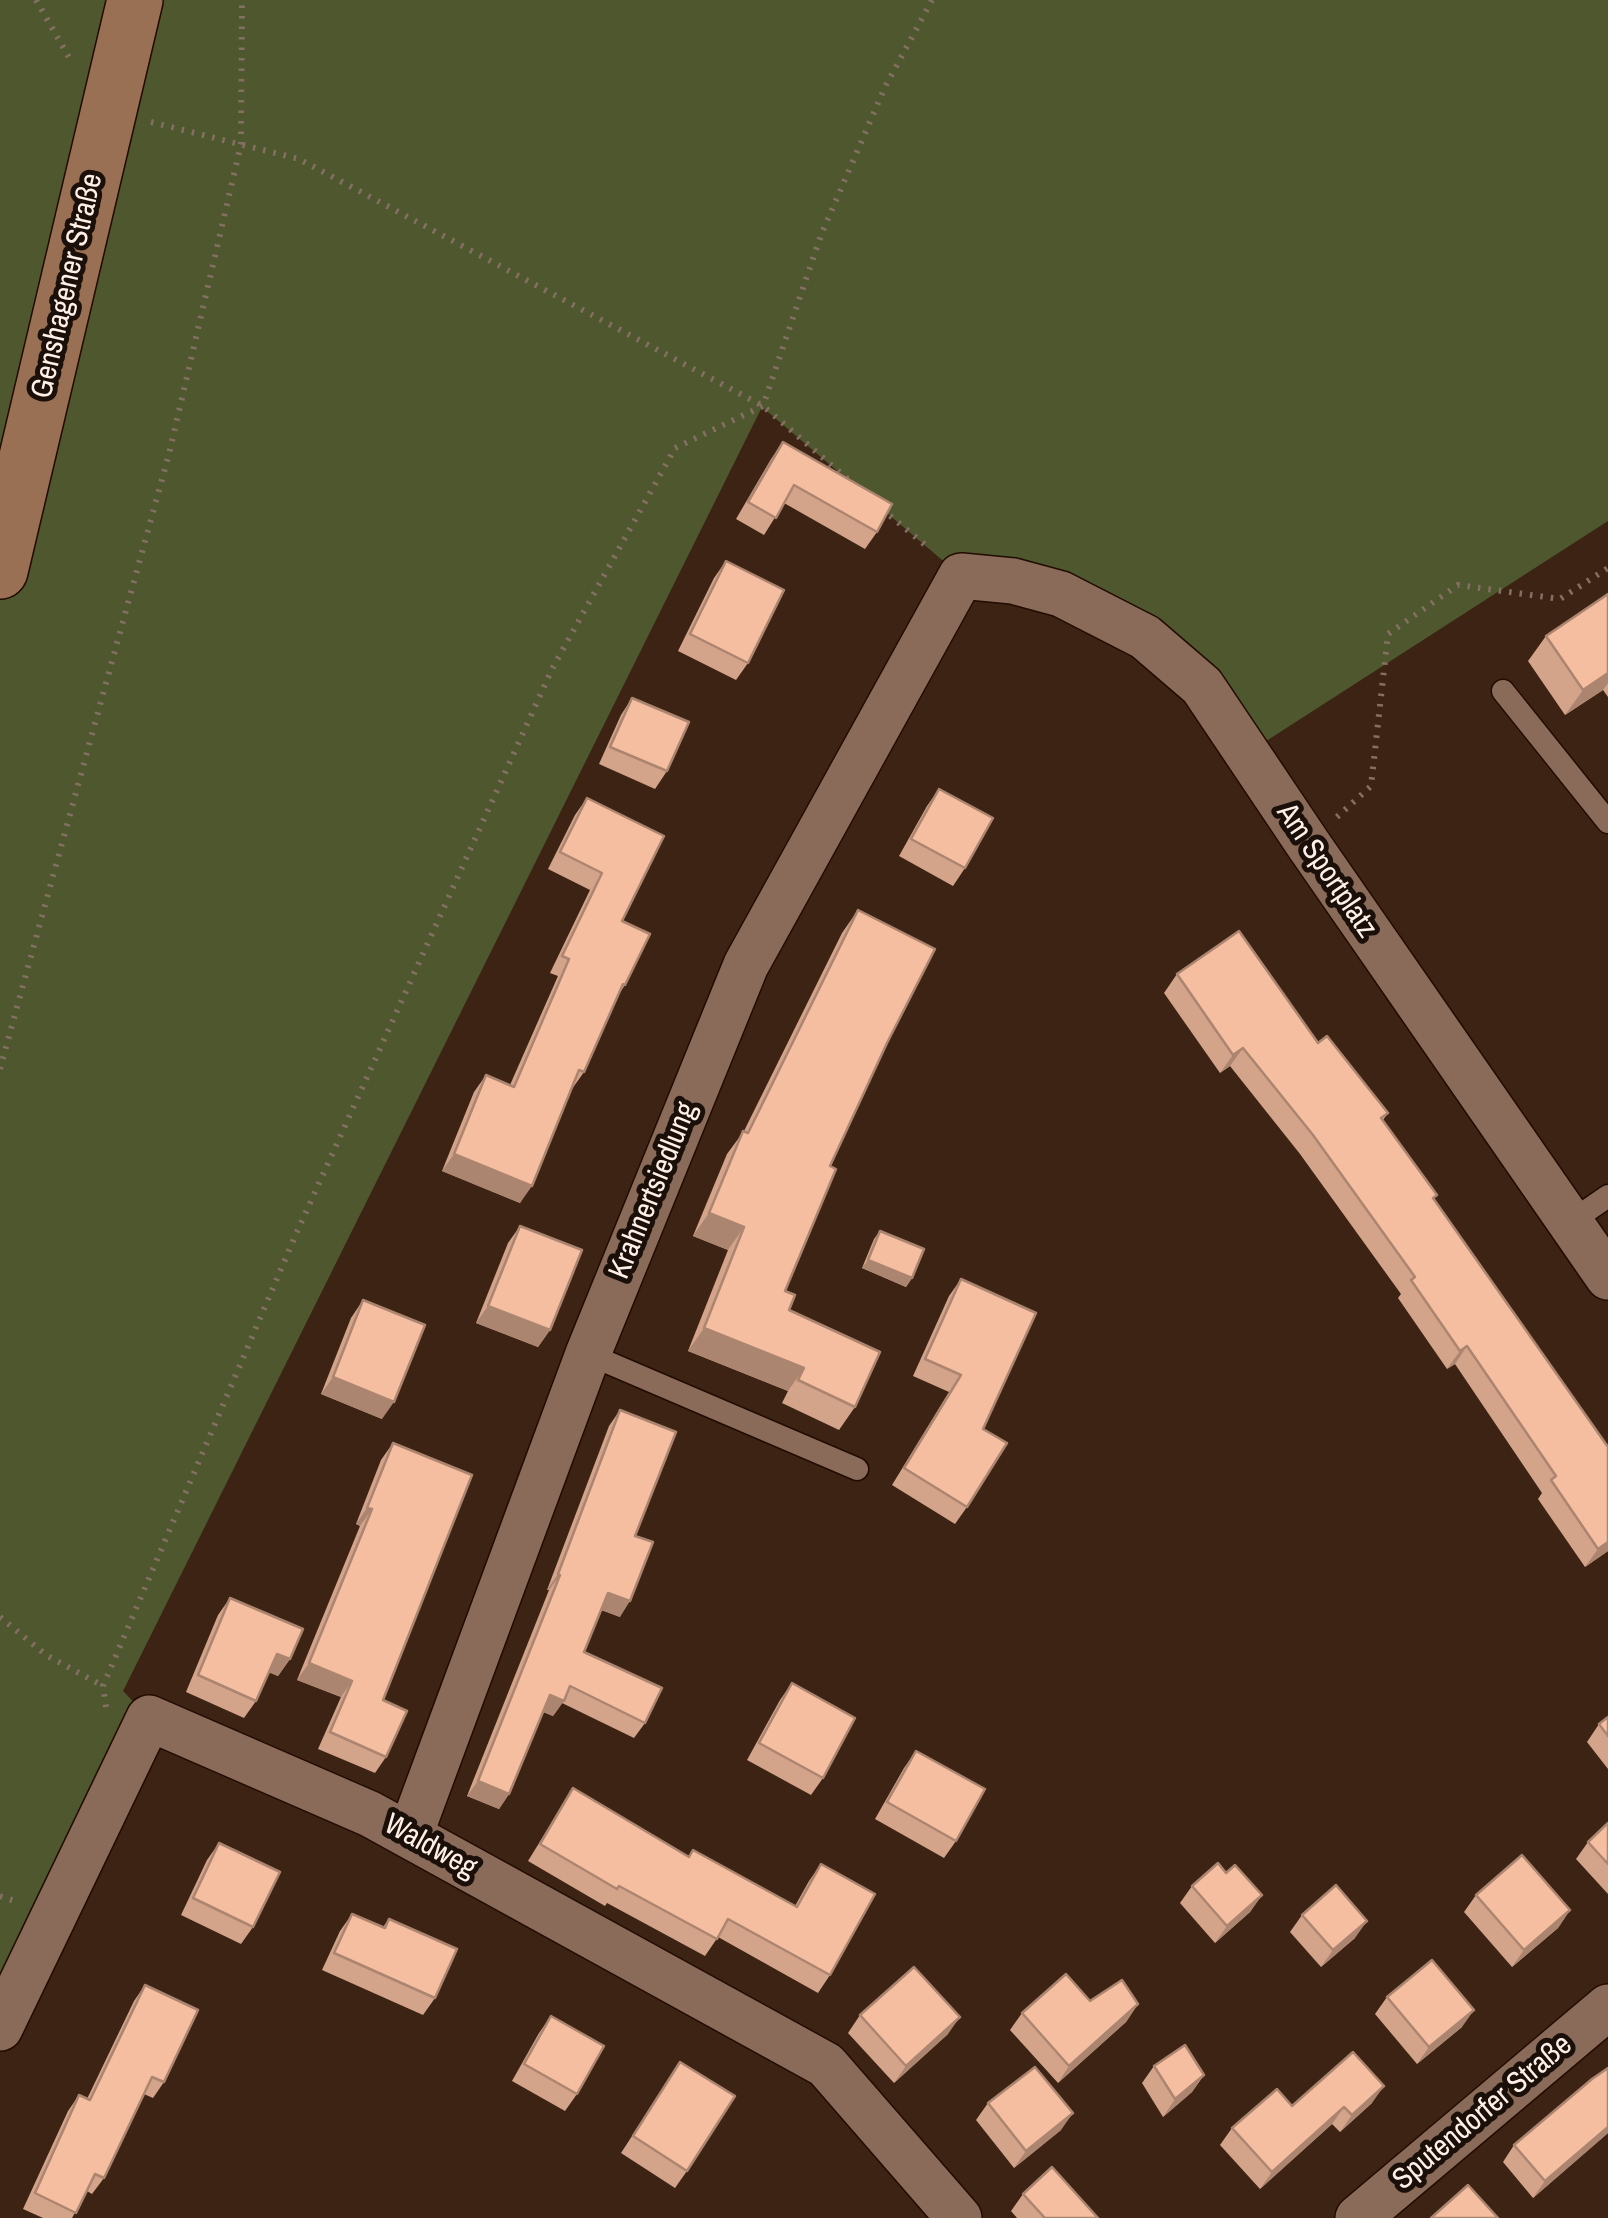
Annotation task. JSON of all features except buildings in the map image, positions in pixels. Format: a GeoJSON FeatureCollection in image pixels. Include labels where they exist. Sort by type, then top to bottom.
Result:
{"type":"FeatureCollection","features":[{"type":"Feature","properties":{"kind":"main road","name":"Genshagener Straße"},"geometry":{"type":"LineString","coordinates":[[0,571],[134,0]]}},
{"type":"Feature","properties":{"kind":"street","name":"Am Sportplatz"},"geometry":{"type":"LineString","coordinates":[[961,576],[1013,580],[1061,594],[1145,636],[1202,686],[1608,1277]]}},
{"type":"Feature","properties":{"kind":"street","name":"Krahnertsiedlung"},"geometry":{"type":"LineString","coordinates":[[410,1835],[588,1354],[746,965],[961,576]]}},
{"type":"Feature","properties":{"kind":"street","name":"Waldweg"},"geometry":{"type":"LineString","coordinates":[[0,2028],[149,1718],[370,1814],[826,2066],[959,2218]]}},
{"type":"Feature","properties":{"kind":"street","name":"Sputendorfer Straße"},"geometry":{"type":"LineString","coordinates":[[1358,2218],[1608,2007]]}},
{"type":"Feature","properties":{"kind":"lane"},"geometry":{"type":"LineString","coordinates":[[1503,691],[1608,822]]}},
{"type":"Feature","properties":{"kind":"lane"},"geometry":{"type":"LineString","coordinates":[[1569,1223],[1608,1196]]}},
{"type":"Feature","properties":{"kind":"lane"},"geometry":{"type":"LineString","coordinates":[[588,1354],[856,1469]]}},
{"type":"Feature","properties":{"kind":"path"},"geometry":{"type":"LineString","coordinates":[[0,1070],[168,454],[241,144],[242,0]]}},
{"type":"Feature","properties":{"kind":"path"},"geometry":{"type":"LineString","coordinates":[[118,1782],[103,1686],[296,1234],[552,669],[675,448],[762,406],[821,235],[885,87],[932,0]]}},
{"type":"Feature","properties":{"kind":"path"},"geometry":{"type":"LineString","coordinates":[[109,112],[299,159],[762,406],[862,491]]}},
{"type":"Feature","properties":{"kind":"path"},"geometry":{"type":"LineString","coordinates":[[876,503],[961,576]]}},
{"type":"Feature","properties":{"kind":"path"},"geometry":{"type":"LineString","coordinates":[[1308,844],[1371,786],[1388,634],[1458,586],[1560,599],[1608,568]]}},
{"type":"Feature","properties":{"kind":"path"},"geometry":{"type":"LineString","coordinates":[[0,1617],[46,1655],[103,1686]]}},
{"type":"Feature","properties":{"kind":"green space"},"geometry":{"type":"Polygon","coordinates":[[[0,0],[1608,0],[1608,521],[1246,754],[1145,637],[961,576],[762,407],[123,1691],[149,1718],[0,2029],[0,0]]]}}]}
